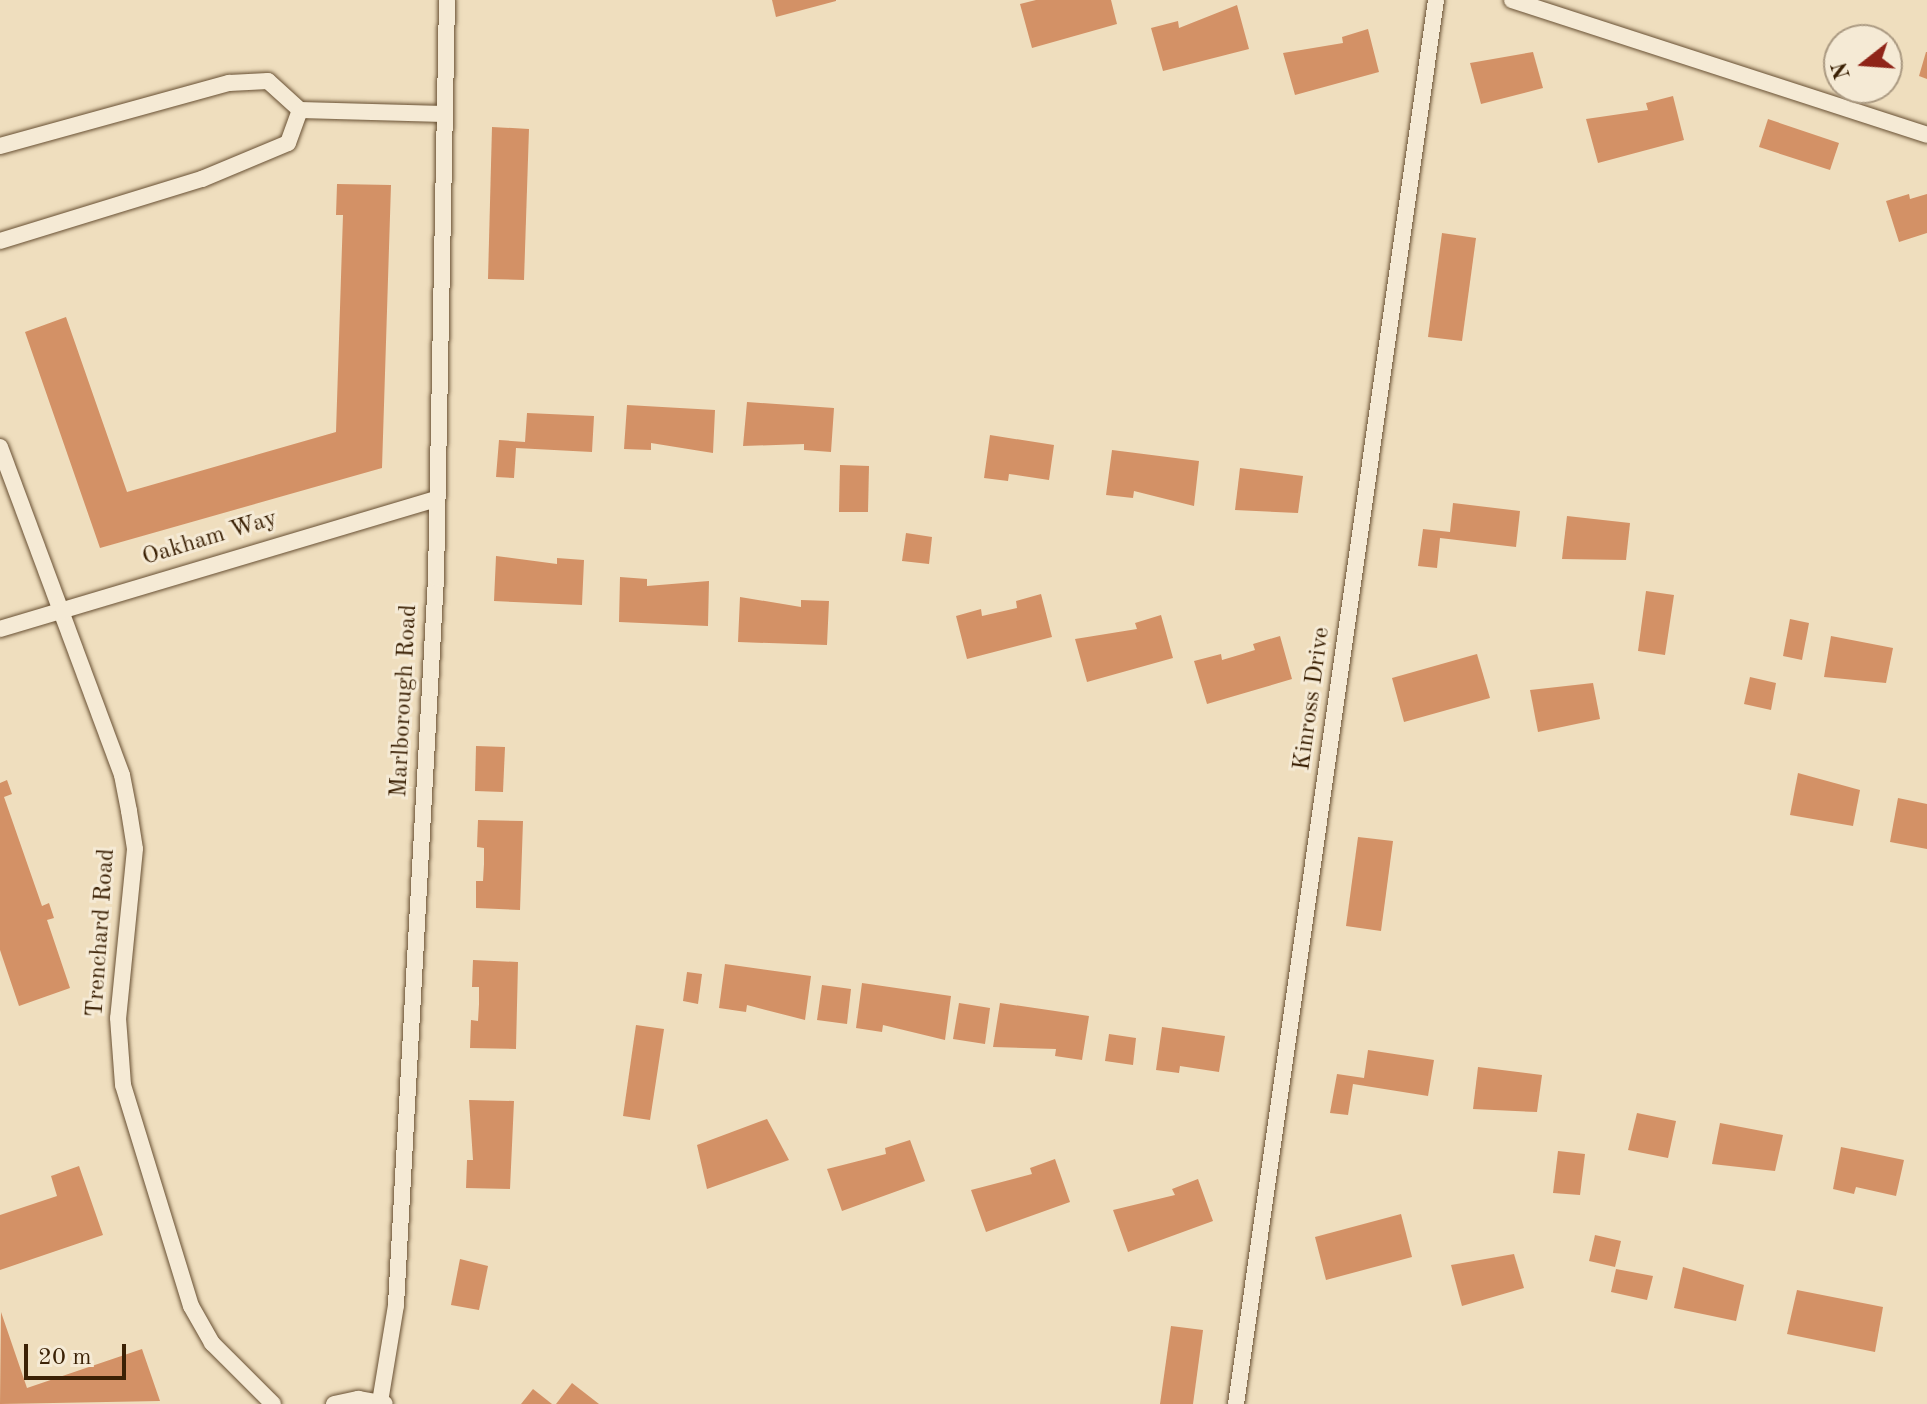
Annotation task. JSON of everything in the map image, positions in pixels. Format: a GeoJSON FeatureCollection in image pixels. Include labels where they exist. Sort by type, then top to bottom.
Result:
{"type":"FeatureCollection","features":[{"type":"Feature","properties":{"kind":"lane","name":"Marlborough Road"},"geometry":{"type":"LineString","coordinates":[[382,1403],[397,1290],[436,578],[435,499],[447,0]]}},
{"type":"Feature","properties":{"kind":"lane","name":"Kinross Drive"},"geometry":{"type":"LineString","coordinates":[[1236,1404],[1436,0]]}},
{"type":"Feature","properties":{"kind":"lane"},"geometry":{"type":"LineString","coordinates":[[1512,0],[1927,135]]}},
{"type":"Feature","properties":{"kind":"lane"},"geometry":{"type":"LineString","coordinates":[[0,146],[229,83],[268,81],[300,110],[444,114]]}},
{"type":"Feature","properties":{"kind":"lane"},"geometry":{"type":"LineString","coordinates":[[0,241],[202,179],[288,143],[300,110]]}},
{"type":"Feature","properties":{"kind":"lane","name":"Trenchard Road"},"geometry":{"type":"LineString","coordinates":[[0,447],[122,775],[135,849],[118,1018],[123,1085],[191,1306],[212,1343],[273,1404]]}},
{"type":"Feature","properties":{"kind":"lane","name":"Oakham Way"},"geometry":{"type":"LineString","coordinates":[[0,629],[435,499]]}},
{"type":"Feature","properties":{"kind":"lane"},"geometry":{"type":"LineString","coordinates":[[334,1404],[358,1399],[382,1403]]}},
{"type":"Feature","properties":{"kind":"building"},"geometry":{"type":"Polygon","coordinates":[[[772,0],[836,0],[836,1],[776,17],[772,0]]]}},
{"type":"Feature","properties":{"kind":"building"},"geometry":{"type":"Polygon","coordinates":[[[1036,0],[1111,0],[1117,24],[1032,48],[1020,4],[1036,0]]]}},
{"type":"Feature","properties":{"kind":"building"},"geometry":{"type":"Polygon","coordinates":[[[1237,5],[1249,49],[1163,71],[1151,28],[1178,21],[1179,28],[1237,5]]]}},
{"type":"Feature","properties":{"kind":"building"},"geometry":{"type":"Polygon","coordinates":[[[1368,29],[1379,72],[1295,95],[1283,53],[1343,43],[1342,37],[1368,29]]]}},
{"type":"Feature","properties":{"kind":"building"},"geometry":{"type":"Polygon","coordinates":[[[1533,52],[1543,88],[1481,104],[1470,63],[1533,52]]]}},
{"type":"Feature","properties":{"kind":"building"},"geometry":{"type":"Polygon","coordinates":[[[1927,52],[1927,79],[1919,76],[1927,52]]]}},
{"type":"Feature","properties":{"kind":"building"},"geometry":{"type":"Polygon","coordinates":[[[1673,96],[1684,140],[1598,163],[1586,119],[1648,110],[1646,103],[1673,96]]]}},
{"type":"Feature","properties":{"kind":"building"},"geometry":{"type":"Polygon","coordinates":[[[1768,119],[1839,143],[1830,170],[1759,147],[1768,119]]]}},
{"type":"Feature","properties":{"kind":"building"},"geometry":{"type":"Polygon","coordinates":[[[492,127],[529,129],[524,280],[488,279],[492,127]]]}},
{"type":"Feature","properties":{"kind":"building"},"geometry":{"type":"Polygon","coordinates":[[[337,184],[391,185],[382,468],[100,548],[25,332],[66,317],[127,492],[336,432],[343,215],[336,215],[337,184]]]}},
{"type":"Feature","properties":{"kind":"building"},"geometry":{"type":"Polygon","coordinates":[[[1909,194],[1910,199],[1927,194],[1927,233],[1899,242],[1886,201],[1909,194]]]}},
{"type":"Feature","properties":{"kind":"building"},"geometry":{"type":"Polygon","coordinates":[[[1442,233],[1476,238],[1462,341],[1428,337],[1442,233]]]}},
{"type":"Feature","properties":{"kind":"building"},"geometry":{"type":"Polygon","coordinates":[[[747,402],[834,408],[831,452],[804,450],[804,444],[743,446],[747,402]]]}},
{"type":"Feature","properties":{"kind":"building"},"geometry":{"type":"Polygon","coordinates":[[[627,405],[715,410],[713,453],[651,443],[651,450],[624,449],[627,405]]]}},
{"type":"Feature","properties":{"kind":"building"},"geometry":{"type":"Polygon","coordinates":[[[527,413],[594,416],[592,452],[516,448],[514,478],[496,477],[499,440],[525,442],[527,413]]]}},
{"type":"Feature","properties":{"kind":"building"},"geometry":{"type":"Polygon","coordinates":[[[990,435],[1054,445],[1049,480],[1009,474],[1008,481],[984,478],[990,435]]]}},
{"type":"Feature","properties":{"kind":"building"},"geometry":{"type":"Polygon","coordinates":[[[1112,450],[1199,461],[1194,506],[1134,491],[1133,498],[1106,495],[1112,450]]]}},
{"type":"Feature","properties":{"kind":"building"},"geometry":{"type":"Polygon","coordinates":[[[840,465],[869,466],[868,512],[839,512],[840,465]]]}},
{"type":"Feature","properties":{"kind":"building"},"geometry":{"type":"Polygon","coordinates":[[[1240,468],[1303,476],[1298,513],[1235,510],[1240,468]]]}},
{"type":"Feature","properties":{"kind":"building"},"geometry":{"type":"Polygon","coordinates":[[[1453,503],[1520,511],[1516,547],[1440,538],[1437,568],[1418,566],[1423,529],[1450,532],[1453,503]]]}},
{"type":"Feature","properties":{"kind":"building"},"geometry":{"type":"Polygon","coordinates":[[[1567,516],[1630,523],[1626,560],[1562,559],[1567,516]]]}},
{"type":"Feature","properties":{"kind":"building"},"geometry":{"type":"Polygon","coordinates":[[[906,533],[932,537],[929,564],[902,561],[906,533]]]}},
{"type":"Feature","properties":{"kind":"building"},"geometry":{"type":"Polygon","coordinates":[[[496,556],[557,564],[557,558],[584,560],[582,605],[494,601],[496,556]]]}},
{"type":"Feature","properties":{"kind":"building"},"geometry":{"type":"Polygon","coordinates":[[[620,577],[647,579],[647,586],[709,581],[708,626],[619,622],[620,577]]]}},
{"type":"Feature","properties":{"kind":"building"},"geometry":{"type":"Polygon","coordinates":[[[1646,591],[1674,595],[1665,655],[1638,651],[1646,591]]]}},
{"type":"Feature","properties":{"kind":"building"},"geometry":{"type":"Polygon","coordinates":[[[1041,594],[1052,637],[967,659],[956,616],[981,609],[982,616],[1017,608],[1016,601],[1041,594]]]}},
{"type":"Feature","properties":{"kind":"building"},"geometry":{"type":"Polygon","coordinates":[[[740,597],[801,607],[801,600],[829,601],[827,645],[738,642],[740,597]]]}},
{"type":"Feature","properties":{"kind":"building"},"geometry":{"type":"Polygon","coordinates":[[[1161,615],[1173,658],[1087,682],[1075,639],[1137,629],[1135,623],[1161,615]]]}},
{"type":"Feature","properties":{"kind":"building"},"geometry":{"type":"Polygon","coordinates":[[[1790,619],[1809,623],[1802,660],[1783,656],[1790,619]]]}},
{"type":"Feature","properties":{"kind":"building"},"geometry":{"type":"Polygon","coordinates":[[[1280,636],[1292,679],[1207,704],[1194,661],[1221,654],[1222,660],[1255,650],[1253,644],[1280,636]]]}},
{"type":"Feature","properties":{"kind":"building"},"geometry":{"type":"Polygon","coordinates":[[[1831,636],[1893,648],[1886,683],[1824,677],[1831,636]]]}},
{"type":"Feature","properties":{"kind":"building"},"geometry":{"type":"Polygon","coordinates":[[[1477,654],[1490,698],[1404,722],[1392,678],[1477,654]]]}},
{"type":"Feature","properties":{"kind":"building"},"geometry":{"type":"Polygon","coordinates":[[[1750,677],[1776,683],[1771,710],[1744,704],[1750,677]]]}},
{"type":"Feature","properties":{"kind":"building"},"geometry":{"type":"Polygon","coordinates":[[[1593,683],[1600,719],[1538,732],[1530,690],[1593,683]]]}},
{"type":"Feature","properties":{"kind":"building"},"geometry":{"type":"Polygon","coordinates":[[[476,746],[505,747],[503,792],[475,791],[476,746]]]}},
{"type":"Feature","properties":{"kind":"building"},"geometry":{"type":"Polygon","coordinates":[[[1798,773],[1860,790],[1853,826],[1790,815],[1798,773]]]}},
{"type":"Feature","properties":{"kind":"building"},"geometry":{"type":"Polygon","coordinates":[[[7,780],[12,794],[4,797],[42,906],[49,903],[54,918],[47,920],[70,988],[19,1006],[0,950],[0,783],[7,780]]]}},
{"type":"Feature","properties":{"kind":"building"},"geometry":{"type":"Polygon","coordinates":[[[1898,798],[1927,804],[1927,849],[1890,842],[1898,798]]]}},
{"type":"Feature","properties":{"kind":"building"},"geometry":{"type":"Polygon","coordinates":[[[478,820],[523,821],[520,910],[476,908],[476,881],[483,881],[484,864],[484,848],[477,847],[478,820]]]}},
{"type":"Feature","properties":{"kind":"building"},"geometry":{"type":"Polygon","coordinates":[[[1358,837],[1393,841],[1381,931],[1346,926],[1358,837]]]}},
{"type":"Feature","properties":{"kind":"building"},"geometry":{"type":"Polygon","coordinates":[[[473,960],[518,962],[516,1049],[470,1048],[471,1020],[478,1021],[479,1004],[479,987],[472,987],[473,960]]]}},
{"type":"Feature","properties":{"kind":"building"},"geometry":{"type":"Polygon","coordinates":[[[725,964],[811,976],[805,1020],[747,1005],[746,1012],[719,1008],[725,964]]]}},
{"type":"Feature","properties":{"kind":"building"},"geometry":{"type":"Polygon","coordinates":[[[687,972],[702,974],[698,1004],[683,1001],[687,972]]]}},
{"type":"Feature","properties":{"kind":"building"},"geometry":{"type":"Polygon","coordinates":[[[862,983],[951,996],[945,1040],[883,1025],[882,1032],[856,1028],[862,983]]]}},
{"type":"Feature","properties":{"kind":"building"},"geometry":{"type":"Polygon","coordinates":[[[822,985],[851,989],[847,1024],[817,1020],[822,985]]]}},
{"type":"Feature","properties":{"kind":"building"},"geometry":{"type":"Polygon","coordinates":[[[959,1003],[990,1008],[985,1044],[953,1039],[959,1003]]]}},
{"type":"Feature","properties":{"kind":"building"},"geometry":{"type":"Polygon","coordinates":[[[1000,1003],[1089,1016],[1082,1060],[1055,1056],[1056,1049],[993,1047],[1000,1003]]]}},
{"type":"Feature","properties":{"kind":"building"},"geometry":{"type":"Polygon","coordinates":[[[636,1025],[664,1029],[650,1120],[623,1116],[636,1025]]]}},
{"type":"Feature","properties":{"kind":"building"},"geometry":{"type":"Polygon","coordinates":[[[1162,1027],[1225,1036],[1219,1072],[1180,1066],[1179,1073],[1156,1070],[1162,1027]]]}},
{"type":"Feature","properties":{"kind":"building"},"geometry":{"type":"Polygon","coordinates":[[[1109,1034],[1136,1038],[1133,1065],[1105,1061],[1109,1034]]]}},
{"type":"Feature","properties":{"kind":"building"},"geometry":{"type":"Polygon","coordinates":[[[1368,1050],[1434,1060],[1428,1096],[1353,1084],[1348,1115],[1330,1113],[1337,1074],[1364,1078],[1368,1050]]]}},
{"type":"Feature","properties":{"kind":"building"},"geometry":{"type":"Polygon","coordinates":[[[1478,1067],[1542,1075],[1537,1112],[1473,1109],[1478,1067]]]}},
{"type":"Feature","properties":{"kind":"building"},"geometry":{"type":"Polygon","coordinates":[[[469,1100],[514,1101],[510,1189],[466,1188],[467,1160],[473,1160],[469,1100]]]}},
{"type":"Feature","properties":{"kind":"building"},"geometry":{"type":"Polygon","coordinates":[[[1637,1113],[1676,1121],[1668,1158],[1628,1150],[1637,1113]]]}},
{"type":"Feature","properties":{"kind":"building"},"geometry":{"type":"Polygon","coordinates":[[[767,1119],[789,1160],[707,1189],[697,1145],[767,1119]]]}},
{"type":"Feature","properties":{"kind":"building"},"geometry":{"type":"Polygon","coordinates":[[[1720,1123],[1783,1135],[1775,1171],[1712,1164],[1720,1123]]]}},
{"type":"Feature","properties":{"kind":"building"},"geometry":{"type":"Polygon","coordinates":[[[910,1140],[925,1181],[842,1211],[827,1169],[886,1154],[885,1148],[910,1140]]]}},
{"type":"Feature","properties":{"kind":"building"},"geometry":{"type":"Polygon","coordinates":[[[1841,1147],[1904,1160],[1896,1196],[1856,1187],[1854,1194],[1833,1189],[1841,1147]]]}},
{"type":"Feature","properties":{"kind":"building"},"geometry":{"type":"Polygon","coordinates":[[[1558,1151],[1585,1154],[1580,1195],[1553,1193],[1558,1151]]]}},
{"type":"Feature","properties":{"kind":"building"},"geometry":{"type":"Polygon","coordinates":[[[1055,1159],[1070,1202],[986,1232],[971,1190],[1032,1174],[1030,1168],[1055,1159]]]}},
{"type":"Feature","properties":{"kind":"building"},"geometry":{"type":"Polygon","coordinates":[[[79,1166],[103,1235],[0,1270],[0,1215],[57,1196],[51,1176],[79,1166]]]}},
{"type":"Feature","properties":{"kind":"building"},"geometry":{"type":"Polygon","coordinates":[[[1198,1179],[1213,1221],[1128,1252],[1113,1210],[1175,1195],[1172,1189],[1198,1179]]]}},
{"type":"Feature","properties":{"kind":"building"},"geometry":{"type":"Polygon","coordinates":[[[1401,1214],[1412,1257],[1326,1280],[1315,1237],[1401,1214]]]}},
{"type":"Feature","properties":{"kind":"building"},"geometry":{"type":"Polygon","coordinates":[[[1595,1235],[1621,1241],[1615,1267],[1589,1261],[1595,1235]]]}},
{"type":"Feature","properties":{"kind":"building"},"geometry":{"type":"Polygon","coordinates":[[[1514,1254],[1524,1288],[1462,1306],[1451,1265],[1514,1254]]]}},
{"type":"Feature","properties":{"kind":"building"},"geometry":{"type":"Polygon","coordinates":[[[460,1259],[488,1266],[479,1310],[451,1305],[460,1259]]]}},
{"type":"Feature","properties":{"kind":"building"},"geometry":{"type":"Polygon","coordinates":[[[1683,1267],[1744,1285],[1736,1321],[1674,1308],[1683,1267]]]}},
{"type":"Feature","properties":{"kind":"building"},"geometry":{"type":"Polygon","coordinates":[[[1616,1269],[1653,1276],[1647,1300],[1611,1292],[1616,1269]]]}},
{"type":"Feature","properties":{"kind":"building"},"geometry":{"type":"Polygon","coordinates":[[[1797,1290],[1883,1307],[1875,1352],[1787,1334],[1797,1290]]]}},
{"type":"Feature","properties":{"kind":"building"},"geometry":{"type":"Polygon","coordinates":[[[1,1312],[27,1388],[142,1349],[160,1401],[0,1404],[1,1312]]]}},
{"type":"Feature","properties":{"kind":"building"},"geometry":{"type":"Polygon","coordinates":[[[1171,1326],[1203,1330],[1193,1404],[1160,1404],[1171,1326]]]}},
{"type":"Feature","properties":{"kind":"building"},"geometry":{"type":"Polygon","coordinates":[[[572,1383],[599,1404],[556,1404],[572,1383]]]}},
{"type":"Feature","properties":{"kind":"building"},"geometry":{"type":"Polygon","coordinates":[[[533,1389],[552,1404],[521,1404],[533,1389]]]}}]}
